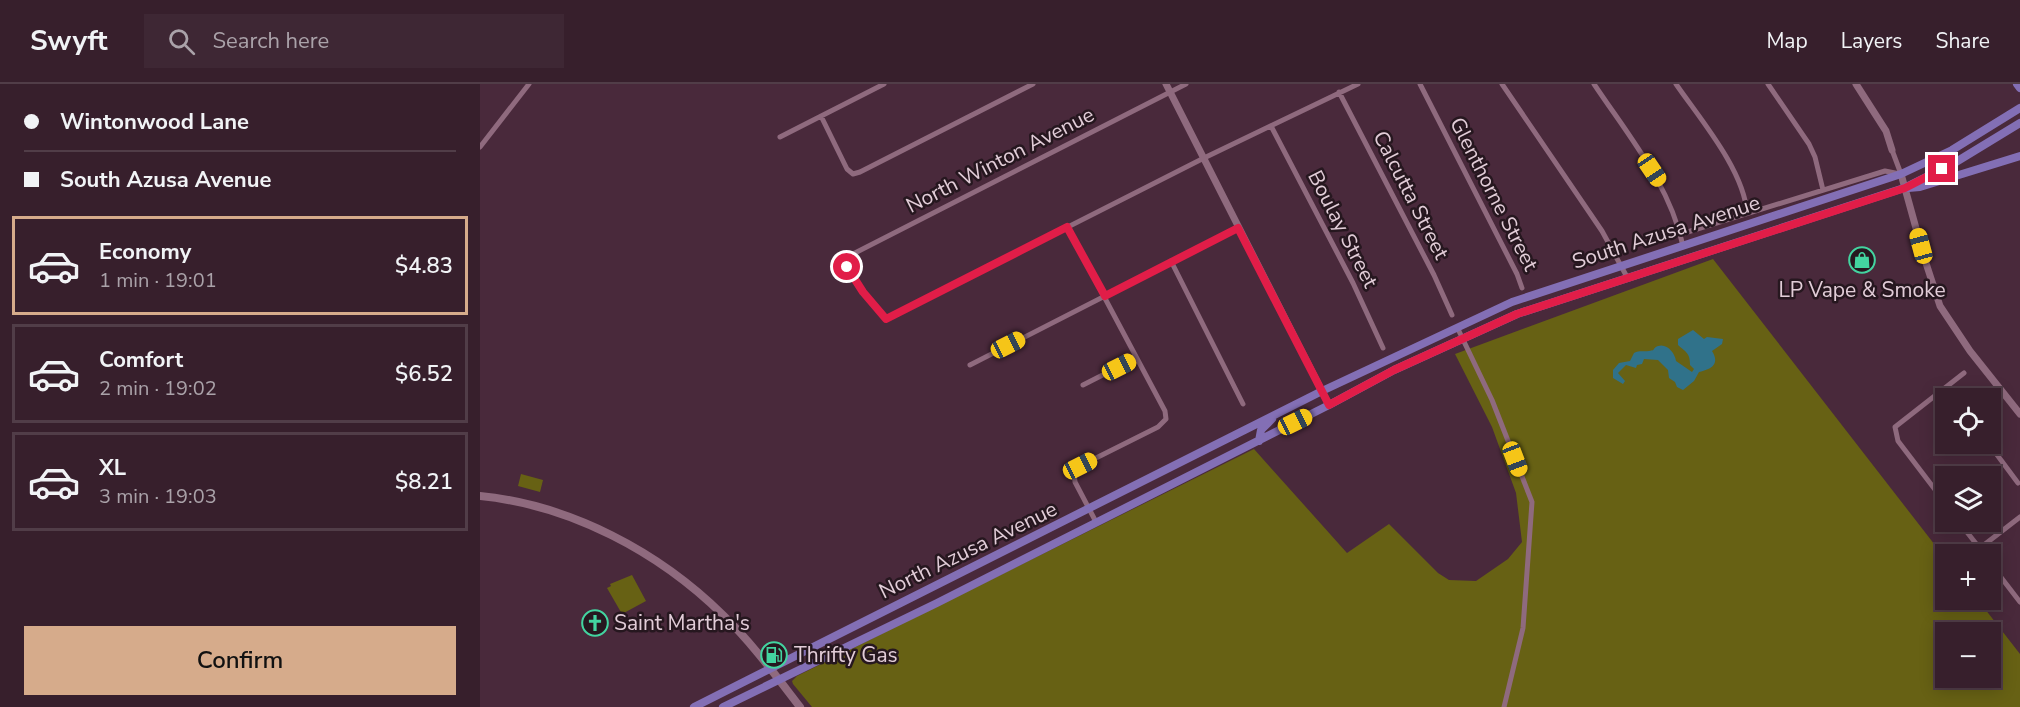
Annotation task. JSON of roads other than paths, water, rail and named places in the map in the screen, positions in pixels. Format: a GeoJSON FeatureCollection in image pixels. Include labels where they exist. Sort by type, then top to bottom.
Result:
{"type":"FeatureCollection","features":[{"type":"Feature","properties":{"kind":"main road"},"geometry":{"type":"LineString","coordinates":[[2017,84],[2020,88]]}},
{"type":"Feature","properties":{"kind":"main road","name":"South Azusa Avenue"},"geometry":{"type":"LineString","coordinates":[[1322,391],[1512,302],[1901,174],[1952,150],[2020,108]]}},
{"type":"Feature","properties":{"kind":"main road","name":"South Azusa Avenue"},"geometry":{"type":"LineString","coordinates":[[1329,405],[1394,370],[1517,314],[1905,188],[1956,162],[2020,123]]}},
{"type":"Feature","properties":{"kind":"main road"},"geometry":{"type":"LineString","coordinates":[[1905,188],[1920,188],[2020,156]]}},
{"type":"Feature","properties":{"kind":"main road"},"geometry":{"type":"LineString","coordinates":[[1780,214],[1784,227]]}},
{"type":"Feature","properties":{"kind":"main road","name":"North Azusa Avenue"},"geometry":{"type":"LineString","coordinates":[[694,707],[1322,391]]}},
{"type":"Feature","properties":{"kind":"main road","name":"North Azusa Avenue"},"geometry":{"type":"LineString","coordinates":[[723,707],[937,603],[1329,405]]}},
{"type":"Feature","properties":{"kind":"main road"},"geometry":{"type":"LineString","coordinates":[[1259,441],[1261,430],[1276,414]]}},
{"type":"Feature","properties":{"kind":"main road"},"geometry":{"type":"LineString","coordinates":[[480,496],[515,502],[568,517],[615,536],[672,572],[726,617],[800,707]]}},
{"type":"Feature","properties":{"kind":"street"},"geometry":{"type":"LineString","coordinates":[[480,147],[529,84]]}},
{"type":"Feature","properties":{"kind":"street"},"geometry":{"type":"LineString","coordinates":[[780,137],[884,84]]}},
{"type":"Feature","properties":{"kind":"street"},"geometry":{"type":"LineString","coordinates":[[820,116],[847,169],[853,174],[1033,84]]}},
{"type":"Feature","properties":{"kind":"street"},"geometry":{"type":"LineString","coordinates":[[1166,84],[1329,405]]}},
{"type":"Feature","properties":{"kind":"street","name":"North Winton Avenue"},"geometry":{"type":"LineString","coordinates":[[1067,227],[886,319],[863,292],[847,267],[846,260],[849,256],[1186,84]]}},
{"type":"Feature","properties":{"kind":"street"},"geometry":{"type":"LineString","coordinates":[[1096,522],[1075,482],[1074,472],[1080,466],[1158,427],[1166,419],[1165,411],[1067,227],[1358,84]]}},
{"type":"Feature","properties":{"kind":"street","name":"Glenthorne Street"},"geometry":{"type":"LineString","coordinates":[[1420,84],[1522,288]]}},
{"type":"Feature","properties":{"kind":"street"},"geometry":{"type":"LineString","coordinates":[[1503,84],[1602,231],[1627,277]]}},
{"type":"Feature","properties":{"kind":"street"},"geometry":{"type":"LineString","coordinates":[[1594,84],[1663,187],[1681,234],[1683,246]]}},
{"type":"Feature","properties":{"kind":"street"},"geometry":{"type":"LineString","coordinates":[[1677,84],[1735,173],[1747,213]]}},
{"type":"Feature","properties":{"kind":"street"},"geometry":{"type":"LineString","coordinates":[[1768,84],[1809,144],[1815,157],[1823,190]]}},
{"type":"Feature","properties":{"kind":"street"},"geometry":{"type":"LineString","coordinates":[[1856,84],[1886,131],[1940,306],[1970,351],[2020,414]]}},
{"type":"Feature","properties":{"kind":"street","name":"Calcutta Street"},"geometry":{"type":"LineString","coordinates":[[1339,92],[1434,275],[1452,315]]}},
{"type":"Feature","properties":{"kind":"street","name":"Boulay Street"},"geometry":{"type":"LineString","coordinates":[[1271,126],[1353,283],[1383,348]]}},
{"type":"Feature","properties":{"kind":"street"},"geometry":{"type":"LineString","coordinates":[[1681,234],[1885,171],[1901,174]]}},
{"type":"Feature","properties":{"kind":"street"},"geometry":{"type":"LineString","coordinates":[[970,365],[1238,228]]}},
{"type":"Feature","properties":{"kind":"street"},"geometry":{"type":"LineString","coordinates":[[1171,261],[1243,404]]}},
{"type":"Feature","properties":{"kind":"street"},"geometry":{"type":"LineString","coordinates":[[1457,327],[1492,400],[1532,502],[1523,628],[1504,707]]}},
{"type":"Feature","properties":{"kind":"street"},"geometry":{"type":"LineString","coordinates":[[1083,385],[1136,358]]}},
{"type":"Feature","properties":{"kind":"street"},"geometry":{"type":"LineString","coordinates":[[1935,490],[1898,441],[1895,427],[1964,373]]}},
{"type":"Feature","properties":{"kind":"street"},"geometry":{"type":"LineString","coordinates":[[1996,454],[2018,483]]}},
{"type":"Feature","properties":{"kind":"street"},"geometry":{"type":"LineString","coordinates":[[1985,544],[2020,517]]}},
{"type":"Feature","properties":{"kind":"street"},"geometry":{"type":"LineString","coordinates":[[1967,532],[1977,544]]}},
{"type":"Feature","properties":{"kind":"street"},"geometry":{"type":"LineString","coordinates":[[2001,577],[2020,602]]}},
{"type":"Feature","properties":{"kind":"water"},"geometry":{"type":"Polygon","coordinates":[[[1693,330],[1704,339],[1707,337],[1723,339],[1722,344],[1712,351],[1715,363],[1699,372],[1694,381],[1683,390],[1669,378],[1668,370],[1658,360],[1644,359],[1642,364],[1637,365],[1636,368],[1626,365],[1618,373],[1625,381],[1623,384],[1613,378],[1613,370],[1619,363],[1630,361],[1636,352],[1651,351],[1661,345],[1670,349],[1676,361],[1692,372],[1694,369],[1690,365],[1688,355],[1678,345],[1678,339],[1693,330]]]}},
{"type":"Feature","properties":{"kind":"place","name":"LP Vape & Smoke"},"geometry":{"type":"Point","coordinates":[1862,260]}},
{"type":"Feature","properties":{"kind":"place","name":"Saint Martha's"},"geometry":{"type":"Point","coordinates":[595,623]}},
{"type":"Feature","properties":{"kind":"place","name":"Thrifty Gas"},"geometry":{"type":"Point","coordinates":[774,655]}}]}
